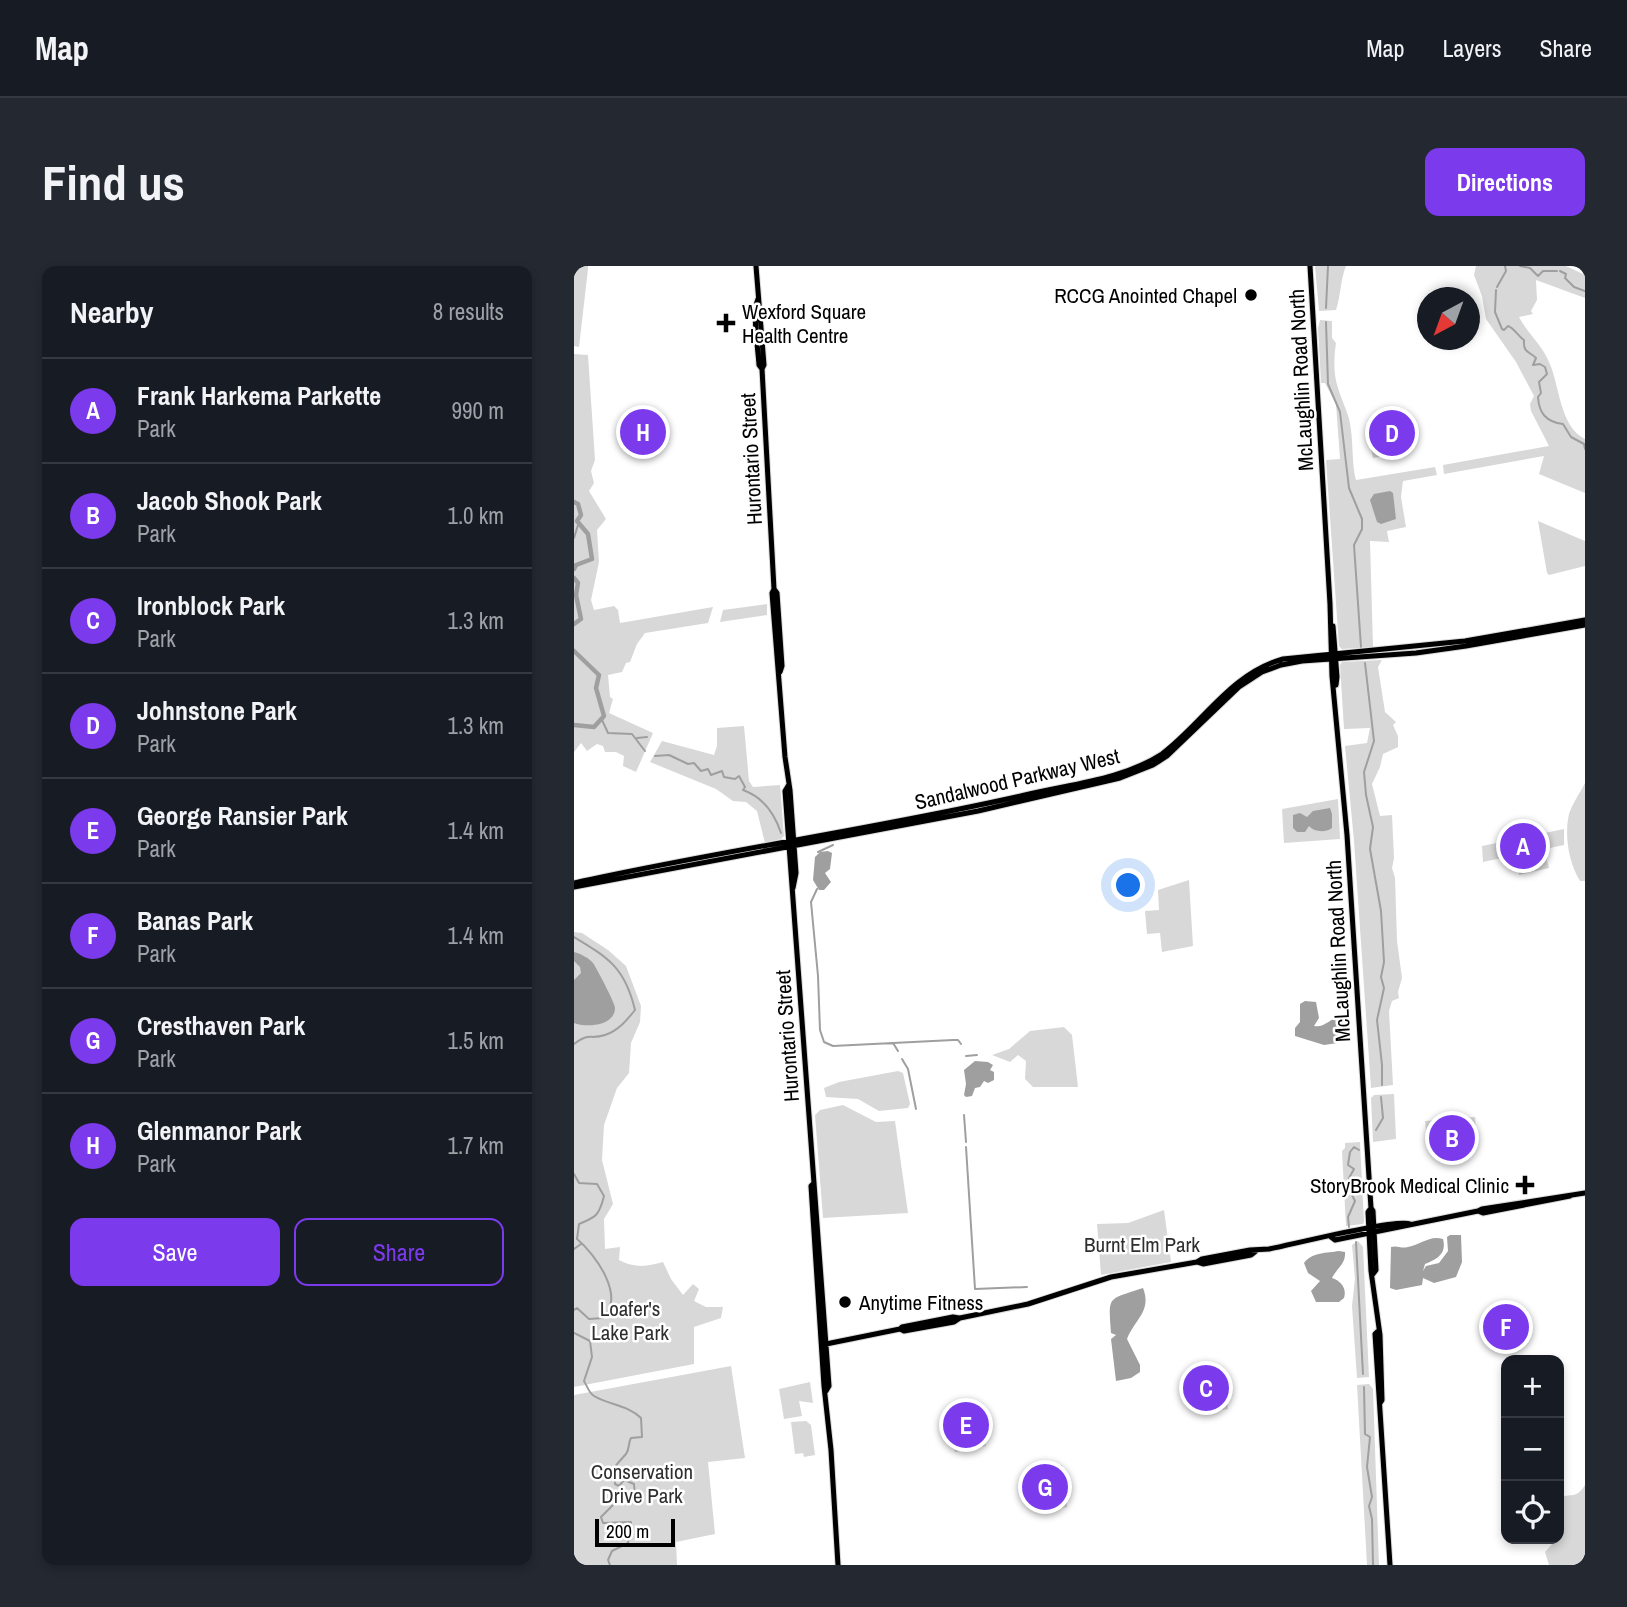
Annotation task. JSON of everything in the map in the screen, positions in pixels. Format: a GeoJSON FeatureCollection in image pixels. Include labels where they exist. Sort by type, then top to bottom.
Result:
{"type":"FeatureCollection","features":[{"type":"Feature","properties":{"kind":"main road","name":"Hurontario Street"},"geometry":{"type":"LineString","coordinates":[[756,266],[764,365],[762,369],[774,589],[777,593],[782,666],[779,673],[793,888],[825,1324],[823,1345]]}},
{"type":"Feature","properties":{"kind":"main road","name":"McLaughlin Road North"},"geometry":{"type":"LineString","coordinates":[[1310,266],[1335,692],[1371,1208],[1368,1212],[1372,1230],[1378,1400],[1390,1565]]}},
{"type":"Feature","properties":{"kind":"main road","name":"Sandalwood Parkway West"},"geometry":{"type":"LineString","coordinates":[[1333,656],[1466,641],[1585,620]]}},
{"type":"Feature","properties":{"kind":"main road","name":"Sandalwood Parkway West"},"geometry":{"type":"LineString","coordinates":[[574,885],[791,844],[1103,778],[1150,761],[1171,747],[1228,690],[1247,675],[1270,663],[1288,658],[1466,646],[1585,625]]}},
{"type":"Feature","properties":{"kind":"main road","name":"Hurontario Street"},"geometry":{"type":"LineString","coordinates":[[814,1183],[811,1186],[823,1345],[829,1386],[826,1391],[838,1565]]}},
{"type":"Feature","properties":{"kind":"main road"},"geometry":{"type":"LineString","coordinates":[[823,1345],[902,1327],[1028,1304],[1111,1277],[1196,1262],[1203,1264],[1331,1237],[1335,1240],[1406,1222],[1410,1224],[1483,1213],[1585,1193]]}},
{"type":"Feature","properties":{"kind":"main road"},"geometry":{"type":"LineString","coordinates":[[825,1324],[828,1336],[836,1341]]}},
{"type":"Feature","properties":{"kind":"main road"},"geometry":{"type":"LineString","coordinates":[[823,1345],[845,1343],[853,1339]]}},
{"type":"Feature","properties":{"kind":"green space"},"geometry":{"type":"Polygon","coordinates":[[[574,266],[588,266],[579,347],[574,346],[574,266]]]}},
{"type":"Feature","properties":{"kind":"green space"},"geometry":{"type":"Polygon","coordinates":[[[1315,266],[1346,266],[1336,310],[1319,311],[1315,266]]]}},
{"type":"Feature","properties":{"kind":"green space"},"geometry":{"type":"Polygon","coordinates":[[[1476,266],[1566,266],[1585,275],[1585,298],[1536,280],[1537,300],[1531,311],[1533,314],[1519,317],[1549,362],[1570,425],[1585,439],[1585,493],[1539,474],[1544,456],[1444,474],[1443,465],[1549,446],[1531,411],[1530,404],[1534,396],[1516,362],[1486,319],[1480,287],[1474,275],[1476,266]]]}},
{"type":"Feature","properties":{"kind":"green space"},"geometry":{"type":"Polygon","coordinates":[[[1320,320],[1332,321],[1332,338],[1336,343],[1335,377],[1348,414],[1356,480],[1435,467],[1437,475],[1403,481],[1401,497],[1406,527],[1387,531],[1389,542],[1370,541],[1373,647],[1342,649],[1339,646],[1326,460],[1340,459],[1336,404],[1325,383],[1321,383],[1318,328],[1320,320]]]}},
{"type":"Feature","properties":{"kind":"green space"},"geometry":{"type":"Polygon","coordinates":[[[574,354],[588,355],[595,460],[591,471],[594,483],[589,491],[606,519],[597,530],[599,562],[591,600],[594,610],[614,606],[618,610],[620,623],[713,607],[708,623],[645,633],[622,672],[608,675],[610,697],[613,699],[609,713],[653,733],[636,772],[623,766],[624,756],[616,752],[605,752],[603,746],[597,744],[587,751],[581,743],[574,752],[574,354]]]}},
{"type":"Feature","properties":{"kind":"green space"},"geometry":{"type":"Polygon","coordinates":[[[1391,407],[1404,428],[1407,451],[1373,458],[1369,441],[1379,438],[1377,418],[1391,407]]]}},
{"type":"Feature","properties":{"kind":"green space"},"geometry":{"type":"Polygon","coordinates":[[[652,418],[658,446],[653,453],[635,457],[628,419],[652,418]]]}},
{"type":"Feature","properties":{"kind":"green space"},"geometry":{"type":"Polygon","coordinates":[[[1538,521],[1585,541],[1585,566],[1549,575],[1538,521]]]}},
{"type":"Feature","properties":{"kind":"green space"},"geometry":{"type":"Polygon","coordinates":[[[767,604],[767,615],[720,622],[723,610],[767,604]]]}},
{"type":"Feature","properties":{"kind":"green space"},"geometry":{"type":"Polygon","coordinates":[[[1382,660],[1378,667],[1385,712],[1396,722],[1393,725],[1398,736],[1398,747],[1383,754],[1372,784],[1380,816],[1392,815],[1392,868],[1402,978],[1399,998],[1392,1001],[1389,1011],[1393,1085],[1371,1088],[1345,746],[1367,743],[1370,728],[1344,729],[1340,665],[1342,662],[1382,660]]]}},
{"type":"Feature","properties":{"kind":"green space"},"geometry":{"type":"Polygon","coordinates":[[[744,726],[749,781],[753,787],[780,785],[784,836],[781,839],[765,843],[757,811],[746,802],[733,801],[716,789],[650,762],[662,741],[714,755],[717,728],[744,726]]]}},
{"type":"Feature","properties":{"kind":"green space"},"geometry":{"type":"Polygon","coordinates":[[[1585,783],[1585,881],[1580,881],[1570,858],[1567,831],[1570,810],[1585,783]]]}},
{"type":"Feature","properties":{"kind":"green space"},"geometry":{"type":"Polygon","coordinates":[[[1338,799],[1340,839],[1284,843],[1282,809],[1338,799]]]}},
{"type":"Feature","properties":{"kind":"green space"},"geometry":{"type":"Polygon","coordinates":[[[1564,829],[1564,845],[1483,862],[1482,846],[1564,829]]]}},
{"type":"Feature","properties":{"kind":"green space"},"geometry":{"type":"Polygon","coordinates":[[[1545,852],[1549,868],[1519,875],[1516,859],[1545,852]]]}},
{"type":"Feature","properties":{"kind":"green space"},"geometry":{"type":"Polygon","coordinates":[[[1189,880],[1193,946],[1162,952],[1160,933],[1147,934],[1145,911],[1159,910],[1158,890],[1189,880]]]}},
{"type":"Feature","properties":{"kind":"green space","name":"Loafer's Lake Park"},"geometry":{"type":"Polygon","coordinates":[[[574,932],[582,933],[608,950],[626,966],[641,1006],[640,1022],[631,1043],[629,1073],[617,1088],[604,1125],[602,1160],[613,1204],[604,1219],[605,1249],[620,1247],[619,1260],[630,1264],[646,1266],[663,1262],[683,1295],[693,1284],[699,1289],[694,1301],[706,1307],[723,1307],[721,1318],[694,1327],[694,1364],[574,1387],[574,932]]]}},
{"type":"Feature","properties":{"kind":"green space"},"geometry":{"type":"Polygon","coordinates":[[[1064,1027],[1072,1035],[1078,1087],[1033,1087],[1025,1079],[1026,1061],[1018,1055],[1010,1062],[992,1055],[1009,1049],[1030,1031],[1064,1027]]]}},
{"type":"Feature","properties":{"kind":"green space"},"geometry":{"type":"Polygon","coordinates":[[[898,1071],[903,1073],[910,1104],[908,1108],[879,1111],[858,1099],[826,1097],[824,1088],[839,1082],[898,1071]]]}},
{"type":"Feature","properties":{"kind":"green space"},"geometry":{"type":"Polygon","coordinates":[[[1394,1094],[1396,1139],[1373,1142],[1371,1098],[1374,1095],[1394,1094]]]}},
{"type":"Feature","properties":{"kind":"green space"},"geometry":{"type":"Polygon","coordinates":[[[843,1105],[876,1122],[895,1121],[908,1213],[823,1218],[815,1115],[820,1110],[843,1105]]]}},
{"type":"Feature","properties":{"kind":"green space"},"geometry":{"type":"Polygon","coordinates":[[[1475,1117],[1477,1146],[1428,1149],[1425,1121],[1475,1117]]]}},
{"type":"Feature","properties":{"kind":"green space"},"geometry":{"type":"Polygon","coordinates":[[[1360,1142],[1364,1222],[1346,1226],[1342,1151],[1345,1143],[1360,1142]]]}},
{"type":"Feature","properties":{"kind":"green space","name":"Burnt Elm Park"},"geometry":{"type":"Polygon","coordinates":[[[1164,1210],[1171,1262],[1101,1275],[1097,1224],[1128,1223],[1164,1210]]]}},
{"type":"Feature","properties":{"kind":"green space"},"geometry":{"type":"Polygon","coordinates":[[[1358,1241],[1363,1247],[1369,1377],[1357,1378],[1352,1306],[1355,1278],[1352,1245],[1358,1241]]]}},
{"type":"Feature","properties":{"kind":"green space"},"geometry":{"type":"Polygon","coordinates":[[[1513,1309],[1517,1312],[1516,1343],[1498,1343],[1492,1313],[1513,1309]]]}},
{"type":"Feature","properties":{"kind":"green space","name":"Conservation Drive Park"},"geometry":{"type":"Polygon","coordinates":[[[731,1366],[745,1458],[708,1462],[715,1534],[676,1542],[677,1565],[574,1565],[574,1395],[731,1366]]]}},
{"type":"Feature","properties":{"kind":"green space"},"geometry":{"type":"Polygon","coordinates":[[[1209,1367],[1223,1369],[1228,1409],[1203,1413],[1201,1403],[1193,1401],[1181,1378],[1209,1367]]]}},
{"type":"Feature","properties":{"kind":"green space"},"geometry":{"type":"Polygon","coordinates":[[[810,1382],[813,1403],[799,1401],[802,1416],[784,1419],[779,1389],[810,1382]]]}},
{"type":"Feature","properties":{"kind":"green space"},"geometry":{"type":"Polygon","coordinates":[[[1369,1384],[1373,1389],[1379,1565],[1367,1565],[1357,1385],[1369,1384]]]}},
{"type":"Feature","properties":{"kind":"green space"},"geometry":{"type":"Polygon","coordinates":[[[978,1403],[986,1446],[955,1452],[947,1409],[978,1403]]]}},
{"type":"Feature","properties":{"kind":"green space"},"geometry":{"type":"Polygon","coordinates":[[[806,1421],[811,1425],[815,1455],[804,1457],[803,1453],[795,1454],[791,1422],[806,1421]]]}},
{"type":"Feature","properties":{"kind":"green space"},"geometry":{"type":"Polygon","coordinates":[[[1062,1465],[1067,1507],[1036,1513],[1022,1484],[1030,1471],[1062,1465]]]}},
{"type":"Feature","properties":{"kind":"green space"},"geometry":{"type":"Polygon","coordinates":[[[1585,1485],[1585,1565],[1549,1565],[1545,1552],[1552,1544],[1564,1544],[1564,1497],[1578,1493],[1585,1485]]]}},
{"type":"Feature","properties":{"kind":"shaded area"},"geometry":{"type":"Polygon","coordinates":[[[1390,491],[1393,493],[1396,519],[1381,524],[1377,522],[1370,500],[1374,494],[1390,491]]]}},
{"type":"Feature","properties":{"kind":"shaded area"},"geometry":{"type":"Polygon","coordinates":[[[1330,808],[1332,828],[1329,830],[1317,831],[1309,826],[1305,832],[1297,832],[1293,828],[1293,815],[1300,813],[1307,817],[1313,811],[1330,808]]]}},
{"type":"Feature","properties":{"kind":"shaded area"},"geometry":{"type":"Polygon","coordinates":[[[820,852],[832,853],[830,869],[825,873],[831,882],[824,890],[819,890],[813,880],[815,857],[820,852]]]}},
{"type":"Feature","properties":{"kind":"shaded area"},"geometry":{"type":"Polygon","coordinates":[[[574,952],[593,963],[612,1000],[614,1014],[605,1022],[592,1025],[574,1023],[574,980],[581,973],[580,967],[574,961],[574,952]]]}},
{"type":"Feature","properties":{"kind":"shaded area"},"geometry":{"type":"Polygon","coordinates":[[[1305,1001],[1316,1002],[1319,1018],[1314,1026],[1321,1026],[1340,1017],[1345,1021],[1344,1042],[1324,1045],[1295,1036],[1295,1028],[1300,1022],[1300,1004],[1305,1001]]]}},
{"type":"Feature","properties":{"kind":"shaded area"},"geometry":{"type":"Polygon","coordinates":[[[975,1061],[993,1065],[990,1070],[994,1072],[994,1080],[988,1083],[984,1081],[980,1087],[975,1088],[972,1096],[966,1097],[964,1070],[975,1061]]]}},
{"type":"Feature","properties":{"kind":"shaded area"},"geometry":{"type":"Polygon","coordinates":[[[1461,1235],[1462,1262],[1456,1277],[1434,1283],[1423,1278],[1422,1285],[1396,1290],[1390,1288],[1391,1247],[1413,1246],[1433,1238],[1443,1239],[1444,1249],[1437,1258],[1425,1264],[1423,1271],[1426,1266],[1439,1263],[1448,1251],[1447,1237],[1461,1235]]]}},
{"type":"Feature","properties":{"kind":"shaded area"},"geometry":{"type":"Polygon","coordinates":[[[1345,1252],[1344,1260],[1332,1278],[1342,1285],[1344,1298],[1339,1302],[1316,1302],[1311,1291],[1320,1281],[1308,1273],[1304,1263],[1315,1255],[1345,1252]]]}},
{"type":"Feature","properties":{"kind":"shaded area"},"geometry":{"type":"Polygon","coordinates":[[[1143,1288],[1144,1309],[1127,1339],[1140,1365],[1140,1372],[1131,1378],[1116,1381],[1111,1339],[1116,1335],[1111,1333],[1111,1305],[1117,1297],[1143,1288]]]}},
{"type":"Feature","properties":{"kind":"waterway"},"geometry":{"type":"LineString","coordinates":[[1326,308],[1328,266]]}},
{"type":"Feature","properties":{"kind":"waterway"},"geometry":{"type":"LineString","coordinates":[[1497,287],[1506,271],[1505,266]]}},
{"type":"Feature","properties":{"kind":"waterway"},"geometry":{"type":"LineString","coordinates":[[1520,266],[1530,268],[1538,276],[1543,271],[1557,271]]}},
{"type":"Feature","properties":{"kind":"waterway"},"geometry":{"type":"LineString","coordinates":[[1560,271],[1566,274],[1565,278],[1574,287],[1585,291]]}},
{"type":"Feature","properties":{"kind":"waterway"},"geometry":{"type":"LineString","coordinates":[[1496,290],[1495,312],[1502,329],[1508,326],[1512,328],[1524,340],[1526,350],[1536,358],[1533,365],[1540,364],[1545,367],[1547,374],[1539,382],[1541,393],[1538,397],[1542,412],[1548,419],[1563,424],[1571,437],[1584,444],[1585,449]]}},
{"type":"Feature","properties":{"kind":"waterway"},"geometry":{"type":"LineString","coordinates":[[1326,322],[1328,384],[1340,412],[1349,488],[1362,519],[1362,529],[1354,545],[1361,647]]}},
{"type":"Feature","properties":{"kind":"waterway"},"geometry":{"type":"LineString","coordinates":[[574,502],[578,504],[581,515],[577,521],[588,534],[592,559],[576,565],[574,569]]}},
{"type":"Feature","properties":{"kind":"waterway"},"geometry":{"type":"LineString","coordinates":[[574,538],[578,525]]}},
{"type":"Feature","properties":{"kind":"waterway"},"geometry":{"type":"LineString","coordinates":[[574,578],[578,583],[576,595],[581,619],[574,624]]}},
{"type":"Feature","properties":{"kind":"waterway"},"geometry":{"type":"LineString","coordinates":[[574,651],[599,675],[596,688],[604,716],[594,727],[574,725]]}},
{"type":"Feature","properties":{"kind":"waterway"},"geometry":{"type":"LineString","coordinates":[[1365,663],[1374,741],[1364,772],[1373,827],[1370,849],[1381,911],[1384,962],[1381,977],[1384,988],[1377,1020],[1382,1085]]}},
{"type":"Feature","properties":{"kind":"waterway"},"geometry":{"type":"LineString","coordinates":[[602,720],[608,733],[632,734],[645,751]]}},
{"type":"Feature","properties":{"kind":"waterway"},"geometry":{"type":"LineString","coordinates":[[637,738],[647,737]]}},
{"type":"Feature","properties":{"kind":"waterway"},"geometry":{"type":"LineString","coordinates":[[655,756],[669,755],[688,764],[694,763],[701,771],[708,769],[711,775],[722,771],[724,777],[735,779],[739,776],[745,787],[743,790],[767,806],[781,833]]}},
{"type":"Feature","properties":{"kind":"waterway"},"geometry":{"type":"LineString","coordinates":[[818,852],[833,845]]}},
{"type":"Feature","properties":{"kind":"waterway"},"geometry":{"type":"LineString","coordinates":[[817,889],[811,902],[820,1030],[824,1042],[833,1046],[958,1040],[961,1044]]}},
{"type":"Feature","properties":{"kind":"waterway"},"geometry":{"type":"LineString","coordinates":[[574,937],[606,958],[621,974],[635,1010],[614,1031],[586,1037],[574,1044]]}},
{"type":"Feature","properties":{"kind":"waterway"},"geometry":{"type":"LineString","coordinates":[[893,1043],[898,1051]]}},
{"type":"Feature","properties":{"kind":"waterway"},"geometry":{"type":"LineString","coordinates":[[966,1056],[977,1055]]}},
{"type":"Feature","properties":{"kind":"waterway"},"geometry":{"type":"LineString","coordinates":[[902,1059],[908,1069],[916,1109]]}},
{"type":"Feature","properties":{"kind":"waterway"},"geometry":{"type":"LineString","coordinates":[[1376,1130],[1383,1118],[1381,1097]]}},
{"type":"Feature","properties":{"kind":"waterway"},"geometry":{"type":"LineString","coordinates":[[964,1115],[966,1142]]}},
{"type":"Feature","properties":{"kind":"waterway"},"geometry":{"type":"LineString","coordinates":[[966,1147],[975,1289],[1027,1287]]}},
{"type":"Feature","properties":{"kind":"waterway"},"geometry":{"type":"LineString","coordinates":[[1349,1227],[1348,1217],[1355,1201],[1351,1193],[1354,1185],[1349,1178],[1354,1169],[1348,1165],[1350,1152],[1354,1147],[1359,1150]]}},
{"type":"Feature","properties":{"kind":"waterway"},"geometry":{"type":"LineString","coordinates":[[574,1174],[579,1183],[597,1184],[604,1196],[596,1215],[579,1224],[577,1239],[599,1265],[610,1287],[611,1298],[609,1309],[603,1318],[589,1319],[577,1308],[574,1310]]}},
{"type":"Feature","properties":{"kind":"waterway"},"geometry":{"type":"LineString","coordinates":[[1356,1242],[1363,1374]]}},
{"type":"Feature","properties":{"kind":"waterway"},"geometry":{"type":"LineString","coordinates":[[574,1249],[581,1244]]}},
{"type":"Feature","properties":{"kind":"waterway"},"geometry":{"type":"LineString","coordinates":[[574,1333],[590,1341],[592,1357],[584,1381],[591,1393],[630,1410],[641,1418],[642,1437],[631,1438],[627,1452],[614,1469],[615,1484],[619,1486],[624,1480],[634,1484],[635,1497],[630,1501],[617,1501],[601,1517],[603,1523],[631,1522],[628,1543],[612,1551],[608,1560],[610,1565]]}},
{"type":"Feature","properties":{"kind":"waterway"},"geometry":{"type":"LineString","coordinates":[[1364,1387],[1365,1434],[1370,1437],[1367,1467],[1372,1497],[1369,1506],[1372,1519],[1373,1565]]}},
{"type":"Feature","properties":{"kind":"place","name":"RCCG Anointed Chapel"},"geometry":{"type":"Point","coordinates":[1251,295]}},
{"type":"Feature","properties":{"kind":"place","name":"Wexford Square Health Centre"},"geometry":{"type":"Point","coordinates":[726,323]}},
{"type":"Feature","properties":{"kind":"place","name":"Glenmanor Park"},"geometry":{"type":"Point","coordinates":[643,432]}},
{"type":"Feature","properties":{"kind":"place","name":"Johnstone Park"},"geometry":{"type":"Point","coordinates":[1392,433]}},
{"type":"Feature","properties":{"kind":"place","name":"Frank Harkema Parkette"},"geometry":{"type":"Point","coordinates":[1523,846]}},
{"type":"Feature","properties":{"kind":"place","name":"Jacob Shook Park"},"geometry":{"type":"Point","coordinates":[1452,1138]}},
{"type":"Feature","properties":{"kind":"place","name":"StoryBrook Medical Clinic"},"geometry":{"type":"Point","coordinates":[1525,1185]}},
{"type":"Feature","properties":{"kind":"place","name":"Anytime Fitness"},"geometry":{"type":"Point","coordinates":[845,1302]}},
{"type":"Feature","properties":{"kind":"place","name":"Banas Park"},"geometry":{"type":"Point","coordinates":[1506,1327]}},
{"type":"Feature","properties":{"kind":"place","name":"Ironblock Park"},"geometry":{"type":"Point","coordinates":[1206,1388]}},
{"type":"Feature","properties":{"kind":"place","name":"George Ransier Park"},"geometry":{"type":"Point","coordinates":[966,1425]}},
{"type":"Feature","properties":{"kind":"place","name":"Cresthaven Park"},"geometry":{"type":"Point","coordinates":[1045,1487]}}]}
